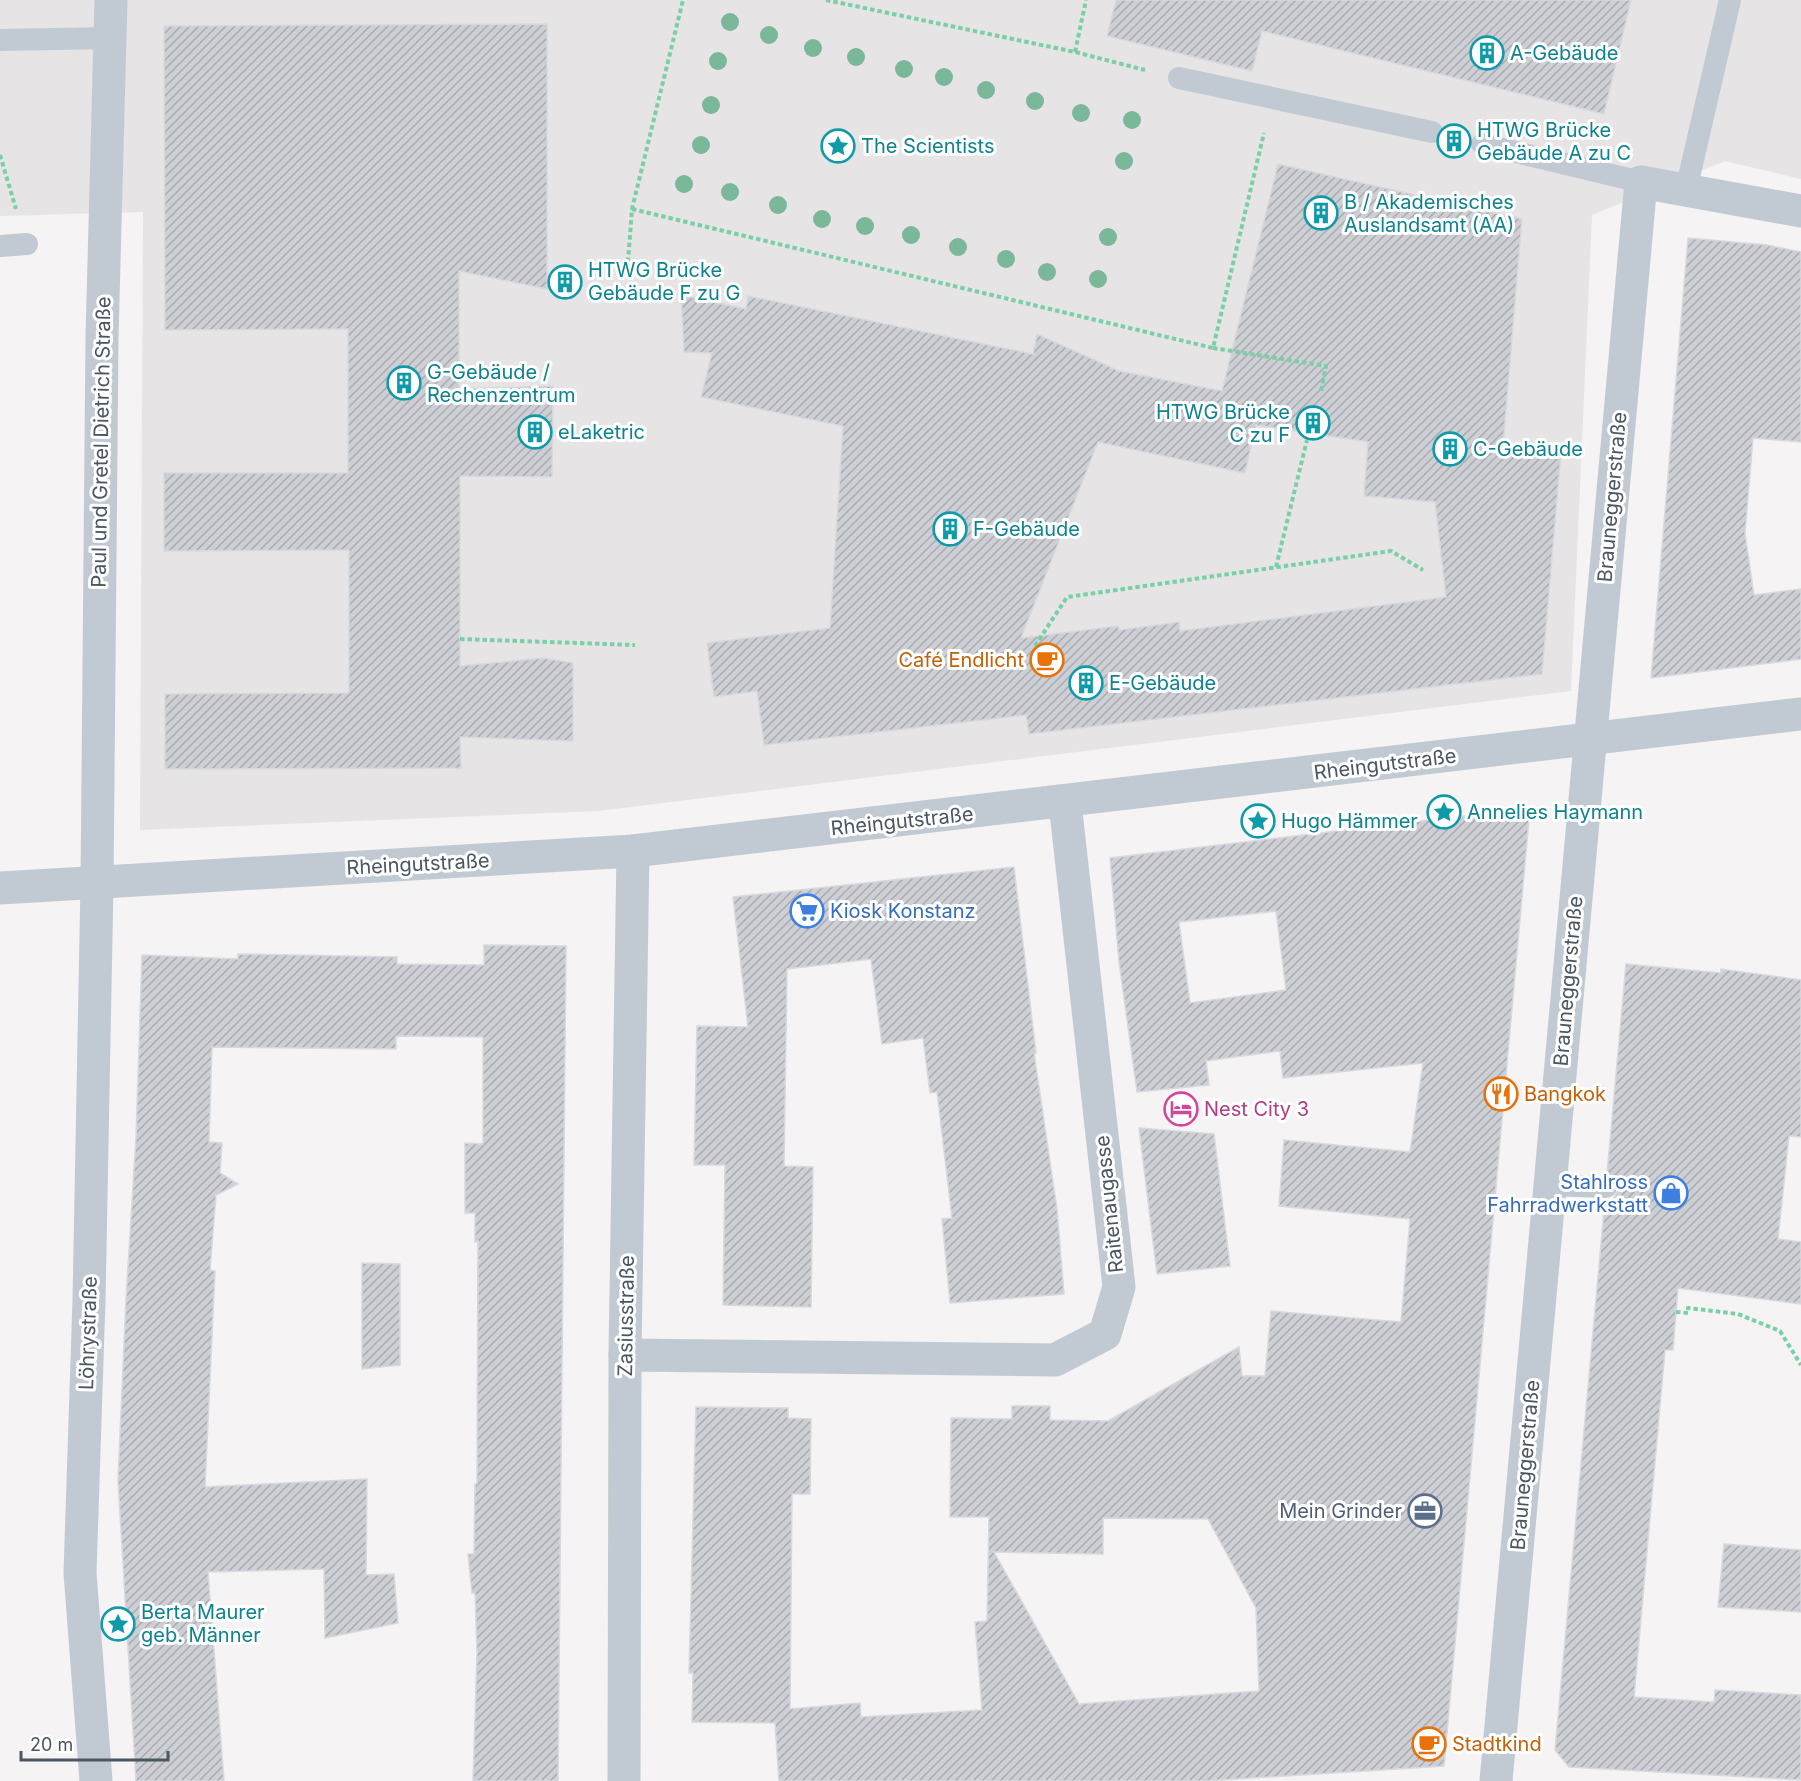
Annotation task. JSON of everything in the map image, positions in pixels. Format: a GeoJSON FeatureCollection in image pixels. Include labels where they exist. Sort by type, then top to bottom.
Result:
{"type":"FeatureCollection","features":[{"type":"Feature","properties":{"kind":"street","name":"Paul und Gretel Dietrich Straße"},"geometry":{"type":"LineString","coordinates":[[98,884],[102,337],[111,0]]}},
{"type":"Feature","properties":{"kind":"street"},"geometry":{"type":"LineString","coordinates":[[1641,182],[1801,211]]}},
{"type":"Feature","properties":{"kind":"street","name":"Brauneggerstraße"},"geometry":{"type":"LineString","coordinates":[[1496,1781],[1641,182]]}},
{"type":"Feature","properties":{"kind":"street","name":"Rheingutstraße"},"geometry":{"type":"LineString","coordinates":[[0,888],[633,851],[1065,803],[1801,714]]}},
{"type":"Feature","properties":{"kind":"street","name":"Raitenaugasse"},"geometry":{"type":"LineString","coordinates":[[625,1355],[1055,1360],[1105,1334],[1119,1287],[1065,803]]}},
{"type":"Feature","properties":{"kind":"street","name":"Zasiusstraße"},"geometry":{"type":"LineString","coordinates":[[624,1781],[625,1355],[633,851]]}},
{"type":"Feature","properties":{"kind":"street","name":"Löhrystraße"},"geometry":{"type":"LineString","coordinates":[[96,1781],[80,1574],[89,1300],[98,884]]}},
{"type":"Feature","properties":{"kind":"lane"},"geometry":{"type":"LineString","coordinates":[[1686,190],[1730,0]]}},
{"type":"Feature","properties":{"kind":"lane"},"geometry":{"type":"LineString","coordinates":[[0,40],[110,38]]}},
{"type":"Feature","properties":{"kind":"lane"},"geometry":{"type":"LineString","coordinates":[[1179,78],[1272,100],[1432,132]]}},
{"type":"Feature","properties":{"kind":"lane"},"geometry":{"type":"LineString","coordinates":[[1482,144],[1641,182]]}},
{"type":"Feature","properties":{"kind":"lane"},"geometry":{"type":"LineString","coordinates":[[0,246],[27,244]]}},
{"type":"Feature","properties":{"kind":"lane"},"geometry":{"type":"LineString","coordinates":[[1550,1185],[1606,1187]]}},
{"type":"Feature","properties":{"kind":"path"},"geometry":{"type":"LineString","coordinates":[[628,262],[632,209],[684,0]]}},
{"type":"Feature","properties":{"kind":"path"},"geometry":{"type":"LineString","coordinates":[[826,0],[1075,52],[1179,78]]}},
{"type":"Feature","properties":{"kind":"path"},"geometry":{"type":"LineString","coordinates":[[1075,52],[1086,0]]}},
{"type":"Feature","properties":{"kind":"path"},"geometry":{"type":"LineString","coordinates":[[1213,348],[1272,100]]}},
{"type":"Feature","properties":{"kind":"path"},"geometry":{"type":"LineString","coordinates":[[0,155],[27,244]]}},
{"type":"Feature","properties":{"kind":"path"},"geometry":{"type":"LineString","coordinates":[[632,209],[1213,348],[1326,366],[1321,392]]}},
{"type":"Feature","properties":{"kind":"path"},"geometry":{"type":"LineString","coordinates":[[1276,567],[1307,440]]}},
{"type":"Feature","properties":{"kind":"path"},"geometry":{"type":"LineString","coordinates":[[1035,646],[1068,597],[1391,551],[1423,570]]}},
{"type":"Feature","properties":{"kind":"path"},"geometry":{"type":"LineString","coordinates":[[460,639],[635,645]]}},
{"type":"Feature","properties":{"kind":"path"},"geometry":{"type":"LineString","coordinates":[[1676,1312],[1688,1313],[1688,1308],[1738,1314],[1780,1331],[1801,1365]]}},
{"type":"Feature","properties":{"kind":"shaded area"},"geometry":{"type":"Polygon","coordinates":[[[0,0],[1801,0],[1801,179],[1725,161],[1592,215],[1571,691],[598,811],[140,830],[143,212],[0,216],[0,0]]]}},
{"type":"Feature","properties":{"kind":"building","name":"A-Gebäude"},"geometry":{"type":"Polygon","coordinates":[[[1116,0],[1631,0],[1604,114],[1262,31],[1252,71],[1107,36],[1116,0]]]}},
{"type":"Feature","properties":{"kind":"building","name":"G-Gebäude / Rechenzentrum"},"geometry":{"type":"Polygon","coordinates":[[[547,24],[547,289],[459,271],[459,389],[553,386],[552,477],[460,476],[460,666],[543,658],[573,663],[573,741],[460,737],[461,768],[165,769],[165,694],[349,693],[349,550],[164,551],[164,473],[348,473],[348,329],[165,330],[164,26],[547,24]]]}},
{"type":"Feature","properties":{"kind":"building"},"geometry":{"type":"Polygon","coordinates":[[[1278,164],[1522,219],[1503,446],[1561,453],[1542,674],[1029,734],[1026,715],[764,745],[757,691],[714,697],[707,643],[830,628],[843,426],[701,397],[712,353],[684,352],[681,295],[746,309],[748,296],[1033,354],[1037,334],[1119,371],[1222,391],[1278,164]],[[1256,425],[1245,473],[1098,442],[1021,638],[1118,626],[1119,630],[1179,622],[1180,631],[1446,597],[1435,502],[1364,496],[1368,442],[1256,425]]]}},
{"type":"Feature","properties":{"kind":"building"},"geometry":{"type":"Polygon","coordinates":[[[1688,238],[1767,245],[1801,252],[1801,442],[1753,438],[1745,533],[1754,595],[1801,589],[1801,659],[1651,678],[1688,238]]]}},
{"type":"Feature","properties":{"kind":"building"},"geometry":{"type":"Polygon","coordinates":[[[1530,808],[1444,1766],[1205,1781],[779,1781],[775,1723],[692,1722],[693,1673],[689,1673],[696,1407],[788,1408],[788,1418],[811,1419],[810,1494],[792,1494],[790,1709],[860,1703],[861,1717],[982,1710],[975,1622],[987,1621],[989,1517],[950,1517],[951,1418],[1012,1419],[1012,1406],[1050,1406],[1050,1420],[1108,1421],[1239,1347],[1242,1376],[1265,1376],[1271,1311],[1401,1322],[1410,1219],[1279,1206],[1284,1140],[1410,1152],[1423,1063],[1283,1078],[1280,1051],[1206,1061],[1209,1085],[1137,1092],[1119,962],[1110,858],[1530,808]],[[1276,911],[1179,922],[1190,1003],[1286,990],[1276,911]],[[1103,1518],[1103,1554],[994,1552],[1079,1704],[1259,1691],[1256,1608],[1208,1519],[1103,1518]]]}},
{"type":"Feature","properties":{"kind":"building"},"geometry":{"type":"Polygon","coordinates":[[[1014,867],[1036,1053],[1034,1053],[1057,1209],[1064,1294],[950,1303],[942,1219],[952,1218],[937,1092],[930,1093],[923,1038],[882,1044],[871,959],[787,969],[784,1166],[813,1167],[811,1307],[723,1305],[725,1165],[694,1165],[697,1026],[748,1027],[733,897],[1014,867]]]}},
{"type":"Feature","properties":{"kind":"building"},"geometry":{"type":"Polygon","coordinates":[[[484,945],[566,946],[558,1781],[473,1781],[477,1653],[475,1593],[472,1593],[468,1554],[474,1554],[475,1484],[477,1484],[478,1241],[475,1242],[475,1213],[465,1213],[465,1143],[483,1144],[483,1037],[396,1036],[396,1049],[212,1047],[209,1142],[222,1143],[220,1173],[238,1184],[216,1195],[210,1270],[215,1271],[205,1487],[367,1479],[366,1575],[394,1574],[398,1623],[325,1638],[324,1569],[208,1572],[224,1781],[136,1781],[118,1480],[136,1137],[142,955],[238,959],[238,954],[397,957],[397,964],[484,965],[484,945]]]}},
{"type":"Feature","properties":{"kind":"building"},"geometry":{"type":"Polygon","coordinates":[[[1626,964],[1721,973],[1721,969],[1801,980],[1801,1137],[1789,1136],[1778,1239],[1801,1242],[1801,1304],[1678,1288],[1673,1350],[1665,1350],[1634,1697],[1714,1702],[1715,1690],[1801,1695],[1801,1780],[1569,1767],[1555,1750],[1605,1200],[1613,1199],[1619,1188],[1618,1180],[1607,1174],[1626,964]]]}},
{"type":"Feature","properties":{"kind":"building"},"geometry":{"type":"Polygon","coordinates":[[[1139,1128],[1214,1134],[1230,1266],[1157,1274],[1139,1128]]]}},
{"type":"Feature","properties":{"kind":"building"},"geometry":{"type":"Polygon","coordinates":[[[362,1263],[400,1264],[400,1365],[362,1369],[362,1263]]]}},
{"type":"Feature","properties":{"kind":"building"},"geometry":{"type":"Polygon","coordinates":[[[1724,1544],[1801,1550],[1801,1612],[1718,1607],[1724,1544]]]}},
{"type":"Feature","properties":{"kind":"place","name":"A-Gebäude"},"geometry":{"type":"Point","coordinates":[1487,53]}},
{"type":"Feature","properties":{"kind":"place","name":"HTWG Brücke Gebäude A zu C"},"geometry":{"type":"Point","coordinates":[1454,141]}},
{"type":"Feature","properties":{"kind":"place","name":"The Scientists"},"geometry":{"type":"Point","coordinates":[838,146]}},
{"type":"Feature","properties":{"kind":"place","name":"B / Akademisches Auslandsamt (AA)"},"geometry":{"type":"Point","coordinates":[1321,213]}},
{"type":"Feature","properties":{"kind":"place","name":"HTWG Brücke Gebäude F zu G"},"geometry":{"type":"Point","coordinates":[565,282]}},
{"type":"Feature","properties":{"kind":"place","name":"G-Gebäude / Rechenzentrum"},"geometry":{"type":"Point","coordinates":[404,383]}},
{"type":"Feature","properties":{"kind":"place","name":"HTWG Brücke C zu F"},"geometry":{"type":"Point","coordinates":[1313,423]}},
{"type":"Feature","properties":{"kind":"place","name":"eLaketric"},"geometry":{"type":"Point","coordinates":[535,432]}},
{"type":"Feature","properties":{"kind":"place","name":"C-Gebäude"},"geometry":{"type":"Point","coordinates":[1450,449]}},
{"type":"Feature","properties":{"kind":"place","name":"F-Gebäude"},"geometry":{"type":"Point","coordinates":[950,529]}},
{"type":"Feature","properties":{"kind":"place","name":"Café Endlicht"},"geometry":{"type":"Point","coordinates":[1047,660]}},
{"type":"Feature","properties":{"kind":"place","name":"E-Gebäude"},"geometry":{"type":"Point","coordinates":[1086,683]}},
{"type":"Feature","properties":{"kind":"place","name":"Annelies Haymann"},"geometry":{"type":"Point","coordinates":[1444,812]}},
{"type":"Feature","properties":{"kind":"place","name":"Hugo Hämmer"},"geometry":{"type":"Point","coordinates":[1258,821]}},
{"type":"Feature","properties":{"kind":"place","name":"Kiosk Konstanz"},"geometry":{"type":"Point","coordinates":[807,911]}},
{"type":"Feature","properties":{"kind":"place","name":"Bangkok"},"geometry":{"type":"Point","coordinates":[1501,1094]}},
{"type":"Feature","properties":{"kind":"place","name":"Nest City 3"},"geometry":{"type":"Point","coordinates":[1181,1109]}},
{"type":"Feature","properties":{"kind":"place","name":"Stahlross Fahrradwerkstatt"},"geometry":{"type":"Point","coordinates":[1671,1193]}},
{"type":"Feature","properties":{"kind":"place","name":"Mein Grinder"},"geometry":{"type":"Point","coordinates":[1425,1511]}},
{"type":"Feature","properties":{"kind":"place","name":"Berta Maurer geb. Männer"},"geometry":{"type":"Point","coordinates":[118,1624]}},
{"type":"Feature","properties":{"kind":"place","name":"Stadtkind"},"geometry":{"type":"Point","coordinates":[1429,1744]}}]}
